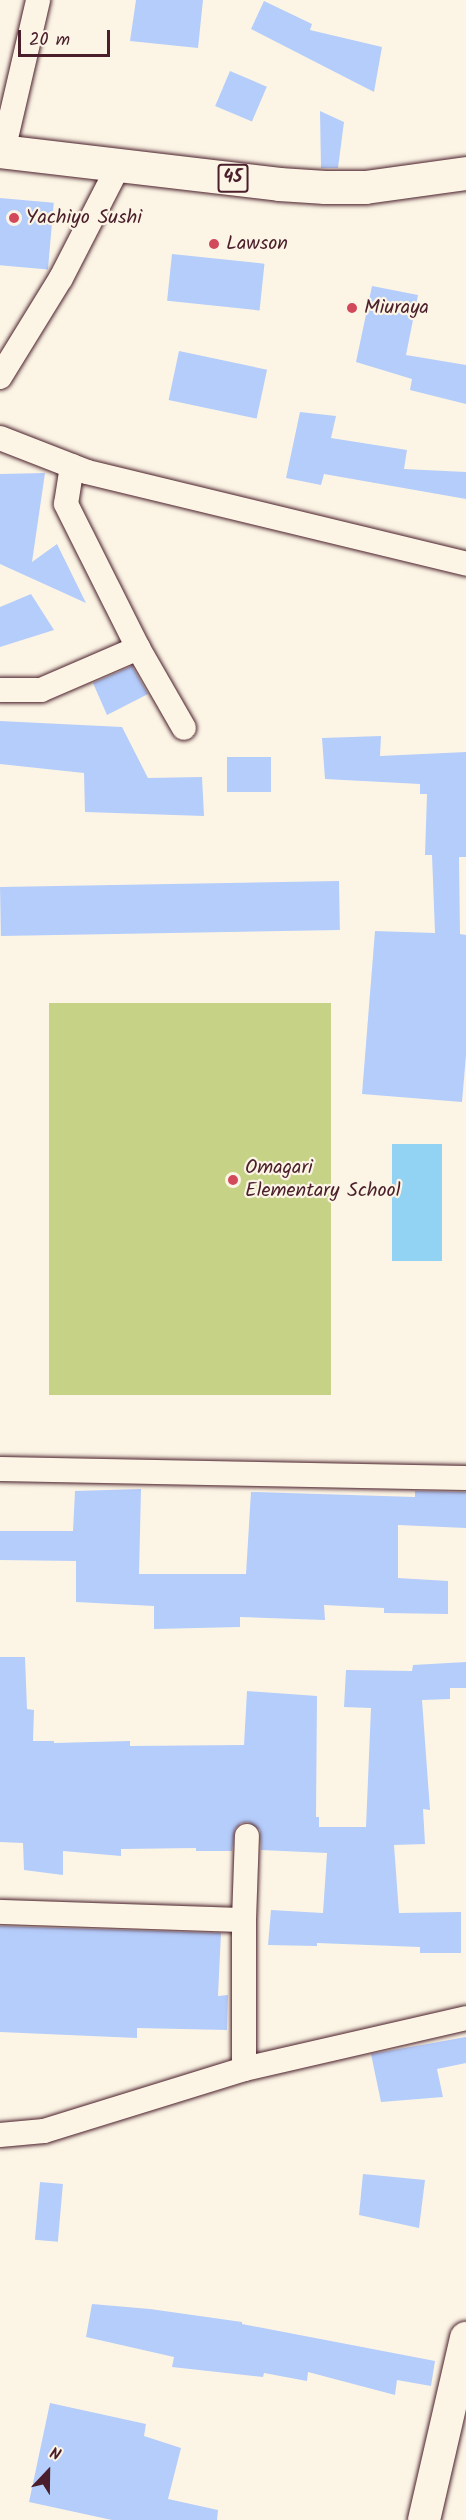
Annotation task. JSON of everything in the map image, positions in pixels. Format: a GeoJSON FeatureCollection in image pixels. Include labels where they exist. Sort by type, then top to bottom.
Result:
{"type":"FeatureCollection","features":[{"type":"Feature","properties":{"kind":"highway","name":"45"},"geometry":{"type":"LineString","coordinates":[[1,151],[326,186],[365,187],[466,173]]}},
{"type":"Feature","properties":{"kind":"street"},"geometry":{"type":"LineString","coordinates":[[1,151],[38,0]]}},
{"type":"Feature","properties":{"kind":"street"},"geometry":{"type":"LineString","coordinates":[[0,377],[61,278],[119,165]]}},
{"type":"Feature","properties":{"kind":"street"},"geometry":{"type":"LineString","coordinates":[[0,438],[87,472],[466,564]]}},
{"type":"Feature","properties":{"kind":"street"},"geometry":{"type":"LineString","coordinates":[[72,466],[66,504],[138,648],[184,728]]}},
{"type":"Feature","properties":{"kind":"street"},"geometry":{"type":"LineString","coordinates":[[0,690],[40,690],[138,648]]}},
{"type":"Feature","properties":{"kind":"street"},"geometry":{"type":"LineString","coordinates":[[0,1469],[466,1478]]}},
{"type":"Feature","properties":{"kind":"street"},"geometry":{"type":"LineString","coordinates":[[244,2069],[244,1920],[247,1836]]}},
{"type":"Feature","properties":{"kind":"street"},"geometry":{"type":"LineString","coordinates":[[0,1912],[244,1920]]}},
{"type":"Feature","properties":{"kind":"street"},"geometry":{"type":"LineString","coordinates":[[0,2135],[44,2131],[244,2069],[466,2018]]}},
{"type":"Feature","properties":{"kind":"street"},"geometry":{"type":"LineString","coordinates":[[424,2520],[466,2338]]}},
{"type":"Feature","properties":{"kind":"green space"},"geometry":{"type":"Polygon","coordinates":[[[49,1003],[331,1003],[331,1395],[49,1395],[49,1003]]]}},
{"type":"Feature","properties":{"kind":"water"},"geometry":{"type":"Polygon","coordinates":[[[392,1144],[442,1144],[442,1261],[392,1261],[392,1144]]]}},
{"type":"Feature","properties":{"kind":"building"},"geometry":{"type":"Polygon","coordinates":[[[136,0],[203,0],[198,48],[130,41],[136,0]]]}},
{"type":"Feature","properties":{"kind":"building"},"geometry":{"type":"Polygon","coordinates":[[[264,1],[312,24],[310,30],[382,47],[374,92],[251,29],[264,1]]]}},
{"type":"Feature","properties":{"kind":"building"},"geometry":{"type":"Polygon","coordinates":[[[230,71],[267,87],[252,122],[215,106],[230,71]]]}},
{"type":"Feature","properties":{"kind":"building"},"geometry":{"type":"Polygon","coordinates":[[[320,111],[344,122],[338,168],[321,168],[320,111]]]}},
{"type":"Feature","properties":{"kind":"building"},"geometry":{"type":"Polygon","coordinates":[[[0,198],[54,203],[48,269],[0,265],[0,198]]]}},
{"type":"Feature","properties":{"kind":"building"},"geometry":{"type":"Polygon","coordinates":[[[172,254],[264,264],[260,310],[167,301],[172,254]]]}},
{"type":"Feature","properties":{"kind":"building"},"geometry":{"type":"Polygon","coordinates":[[[372,286],[418,295],[406,355],[466,365],[466,404],[410,390],[412,379],[356,362],[372,286]]]}},
{"type":"Feature","properties":{"kind":"building"},"geometry":{"type":"Polygon","coordinates":[[[179,351],[267,370],[257,419],[169,400],[179,351]]]}},
{"type":"Feature","properties":{"kind":"building"},"geometry":{"type":"Polygon","coordinates":[[[300,412],[336,416],[331,438],[407,450],[404,469],[466,472],[466,499],[324,474],[321,485],[286,478],[300,412]]]}},
{"type":"Feature","properties":{"kind":"building"},"geometry":{"type":"Polygon","coordinates":[[[45,473],[32,562],[57,544],[86,603],[0,564],[0,474],[45,473]]]}},
{"type":"Feature","properties":{"kind":"building"},"geometry":{"type":"Polygon","coordinates":[[[31,594],[54,630],[0,647],[0,607],[31,594]]]}},
{"type":"Feature","properties":{"kind":"building"},"geometry":{"type":"Polygon","coordinates":[[[132,666],[148,694],[107,715],[93,683],[132,666]]]}},
{"type":"Feature","properties":{"kind":"building"},"geometry":{"type":"Polygon","coordinates":[[[0,721],[122,727],[148,778],[202,777],[204,816],[85,812],[84,773],[0,764],[0,721]]]}},
{"type":"Feature","properties":{"kind":"building"},"geometry":{"type":"Polygon","coordinates":[[[381,736],[380,756],[466,752],[466,857],[459,857],[460,934],[466,935],[466,1055],[462,1102],[362,1094],[375,931],[435,933],[432,855],[425,855],[427,794],[420,794],[420,784],[325,779],[322,738],[381,736]]]}},
{"type":"Feature","properties":{"kind":"building"},"geometry":{"type":"Polygon","coordinates":[[[227,757],[271,757],[271,792],[227,792],[227,757]]]}},
{"type":"Feature","properties":{"kind":"building"},"geometry":{"type":"Polygon","coordinates":[[[339,881],[340,930],[1,936],[0,887],[339,881]]]}},
{"type":"Feature","properties":{"kind":"building"},"geometry":{"type":"Polygon","coordinates":[[[141,1489],[139,1574],[246,1574],[251,1492],[415,1497],[415,1491],[466,1492],[466,1528],[398,1525],[398,1578],[448,1581],[448,1614],[384,1613],[384,1608],[324,1605],[325,1620],[240,1617],[240,1627],[154,1629],[154,1606],[76,1602],[76,1561],[0,1560],[0,1531],[73,1531],[75,1491],[141,1489]]]}},
{"type":"Feature","properties":{"kind":"building"},"geometry":{"type":"Polygon","coordinates":[[[0,1657],[25,1657],[27,1709],[34,1710],[33,1741],[54,1741],[54,1743],[130,1741],[130,1746],[244,1745],[247,1691],[317,1696],[316,1817],[319,1817],[319,1827],[366,1827],[371,1708],[344,1707],[346,1670],[412,1671],[413,1665],[466,1662],[466,1688],[450,1688],[450,1699],[422,1700],[430,1810],[423,1809],[425,1844],[394,1845],[399,1913],[461,1912],[461,1953],[420,1953],[420,1947],[317,1943],[317,1946],[268,1945],[271,1910],[323,1913],[327,1853],[261,1850],[260,1830],[248,1822],[241,1823],[235,1829],[232,1851],[196,1851],[196,1848],[121,1849],[121,1856],[63,1851],[63,1875],[24,1870],[23,1843],[0,1842],[0,1657]]]}},
{"type":"Feature","properties":{"kind":"building"},"geometry":{"type":"Polygon","coordinates":[[[0,1926],[221,1933],[218,1996],[228,1995],[227,2030],[137,2028],[137,2038],[0,2032],[0,1926]]]}},
{"type":"Feature","properties":{"kind":"building"},"geometry":{"type":"Polygon","coordinates":[[[466,2037],[466,2063],[437,2069],[443,2097],[381,2102],[371,2054],[466,2037]]]}},
{"type":"Feature","properties":{"kind":"building"},"geometry":{"type":"Polygon","coordinates":[[[363,2174],[425,2180],[419,2228],[359,2215],[363,2174]]]}},
{"type":"Feature","properties":{"kind":"building"},"geometry":{"type":"Polygon","coordinates":[[[40,2182],[63,2184],[58,2242],[35,2240],[40,2182]]]}},
{"type":"Feature","properties":{"kind":"building"},"geometry":{"type":"Polygon","coordinates":[[[92,2304],[150,2309],[242,2322],[242,2324],[435,2361],[431,2386],[397,2380],[395,2395],[308,2372],[307,2381],[264,2373],[263,2377],[172,2367],[174,2357],[86,2337],[92,2304]]]}},
{"type":"Feature","properties":{"kind":"building"},"geometry":{"type":"Polygon","coordinates":[[[50,2403],[146,2424],[144,2436],[181,2448],[168,2499],[218,2510],[217,2520],[112,2520],[29,2502],[50,2403]]]}},
{"type":"Feature","properties":{"kind":"place","name":"Yachiyo Sushi"},"geometry":{"type":"Point","coordinates":[14,218]}},
{"type":"Feature","properties":{"kind":"place","name":"Lawson"},"geometry":{"type":"Point","coordinates":[214,244]}},
{"type":"Feature","properties":{"kind":"place","name":"Miuraya"},"geometry":{"type":"Point","coordinates":[352,308]}},
{"type":"Feature","properties":{"kind":"place","name":"Omagari Elementary School"},"geometry":{"type":"Point","coordinates":[233,1180]}}]}
